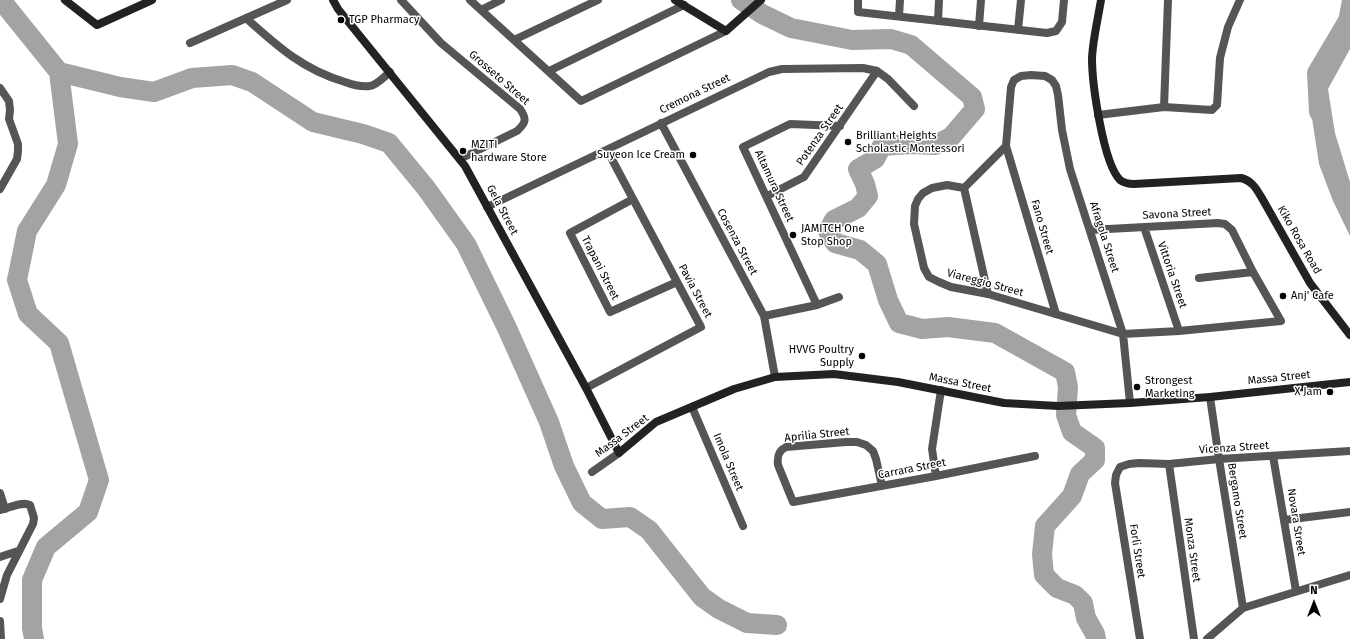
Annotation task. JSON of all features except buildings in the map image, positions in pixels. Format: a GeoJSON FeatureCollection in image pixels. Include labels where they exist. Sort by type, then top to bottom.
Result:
{"type":"FeatureCollection","features":[{"type":"Feature","properties":{"kind":"street"},"geometry":{"type":"LineString","coordinates":[[65,0],[97,25],[152,0]]}},
{"type":"Feature","properties":{"kind":"street"},"geometry":{"type":"LineString","coordinates":[[190,43],[287,0]]}},
{"type":"Feature","properties":{"kind":"street","name":"Gela Street"},"geometry":{"type":"LineString","coordinates":[[333,0],[338,9],[466,166],[586,388],[619,453]]}},
{"type":"Feature","properties":{"kind":"street","name":"Grosseto Street"},"geometry":{"type":"LineString","coordinates":[[401,0],[441,42],[520,109],[524,115],[525,121],[516,131],[460,159]]}},
{"type":"Feature","properties":{"kind":"street"},"geometry":{"type":"LineString","coordinates":[[470,0],[581,101],[726,31],[760,0]]}},
{"type":"Feature","properties":{"kind":"street"},"geometry":{"type":"LineString","coordinates":[[481,10],[501,0]]}},
{"type":"Feature","properties":{"kind":"street"},"geometry":{"type":"LineString","coordinates":[[514,40],[598,0]]}},
{"type":"Feature","properties":{"kind":"street"},"geometry":{"type":"LineString","coordinates":[[675,0],[726,31]]}},
{"type":"Feature","properties":{"kind":"street"},"geometry":{"type":"LineString","coordinates":[[858,0],[858,12],[1047,33],[1056,31],[1062,22],[1064,0]]}},
{"type":"Feature","properties":{"kind":"street"},"geometry":{"type":"LineString","coordinates":[[898,16],[900,0]]}},
{"type":"Feature","properties":{"kind":"street"},"geometry":{"type":"LineString","coordinates":[[938,21],[939,0]]}},
{"type":"Feature","properties":{"kind":"street"},"geometry":{"type":"LineString","coordinates":[[979,26],[981,0]]}},
{"type":"Feature","properties":{"kind":"street"},"geometry":{"type":"LineString","coordinates":[[1018,30],[1021,0]]}},
{"type":"Feature","properties":{"kind":"street"},"geometry":{"type":"LineString","coordinates":[[1101,0],[1092,58],[1093,86],[1098,115],[1164,107],[1206,111],[1212,110],[1217,105],[1220,58],[1228,27],[1240,0]]}},
{"type":"Feature","properties":{"kind":"street"},"geometry":{"type":"LineString","coordinates":[[1164,107],[1168,0]]}},
{"type":"Feature","properties":{"kind":"street"},"geometry":{"type":"LineString","coordinates":[[549,71],[684,6]]}},
{"type":"Feature","properties":{"kind":"street"},"geometry":{"type":"LineString","coordinates":[[246,18],[282,50],[305,65],[334,79],[363,86],[371,86],[390,72]]}},
{"type":"Feature","properties":{"kind":"street","name":"Cremona Street"},"geometry":{"type":"LineString","coordinates":[[487,206],[769,72],[782,69],[863,68],[877,71]]}},
{"type":"Feature","properties":{"kind":"street"},"geometry":{"type":"LineString","coordinates":[[877,71],[888,79],[914,106]]}},
{"type":"Feature","properties":{"kind":"street","name":"Potenza Street"},"geometry":{"type":"LineString","coordinates":[[767,196],[804,177],[877,71]]}},
{"type":"Feature","properties":{"kind":"street","name":"Afragola Street"},"geometry":{"type":"LineString","coordinates":[[1006,146],[1011,87],[1014,80],[1021,76],[1031,75],[1045,76],[1052,80],[1056,86],[1058,95],[1062,130],[1070,169],[1123,334],[1130,403]]}},
{"type":"Feature","properties":{"kind":"street"},"geometry":{"type":"LineString","coordinates":[[0,88],[9,101],[9,119],[18,144],[17,159],[0,189]]}},
{"type":"Feature","properties":{"kind":"street","name":"Kiko Rosa Road"},"geometry":{"type":"LineString","coordinates":[[1098,115],[1105,145],[1115,172],[1121,180],[1127,183],[1241,178],[1248,180],[1255,187],[1310,283],[1350,335]]}},
{"type":"Feature","properties":{"kind":"street"},"geometry":{"type":"LineString","coordinates":[[0,122],[9,119]]}},
{"type":"Feature","properties":{"kind":"street","name":"Cosenza Street"},"geometry":{"type":"LineString","coordinates":[[661,123],[764,316],[774,377]]}},
{"type":"Feature","properties":{"kind":"street","name":"Altamura Street"},"geometry":{"type":"LineString","coordinates":[[817,305],[743,147],[790,124],[840,126]]}},
{"type":"Feature","properties":{"kind":"street"},"geometry":{"type":"LineString","coordinates":[[988,294],[964,188],[1006,146]]}},
{"type":"Feature","properties":{"kind":"street","name":"Fano Street"},"geometry":{"type":"LineString","coordinates":[[1006,146],[1056,314]]}},
{"type":"Feature","properties":{"kind":"street","name":"Pavia Street"},"geometry":{"type":"LineString","coordinates":[[586,388],[701,327],[607,150]]}},
{"type":"Feature","properties":{"kind":"street","name":"Viareggio Street"},"geometry":{"type":"LineString","coordinates":[[964,188],[947,185],[932,188],[923,193],[915,206],[913,214],[914,224],[924,268],[929,277],[939,282],[951,287],[988,294],[1123,334],[1179,331],[1281,321]]}},
{"type":"Feature","properties":{"kind":"street","name":"Trapani Street"},"geometry":{"type":"LineString","coordinates":[[633,199],[570,233],[610,312],[677,282]]}},
{"type":"Feature","properties":{"kind":"street","name":"Savona Street"},"geometry":{"type":"LineString","coordinates":[[1090,230],[1218,223],[1226,224],[1232,230],[1253,272],[1281,321]]}},
{"type":"Feature","properties":{"kind":"street","name":"Vittoria Street"},"geometry":{"type":"LineString","coordinates":[[1144,227],[1179,331]]}},
{"type":"Feature","properties":{"kind":"street"},"geometry":{"type":"LineString","coordinates":[[1199,278],[1253,272]]}},
{"type":"Feature","properties":{"kind":"street"},"geometry":{"type":"LineString","coordinates":[[764,316],[817,305],[839,297]]}},
{"type":"Feature","properties":{"kind":"street","name":"Massa Street"},"geometry":{"type":"LineString","coordinates":[[592,472],[619,453],[656,422],[734,389],[774,377],[834,374],[898,382],[1004,403],[1058,406],[1130,403],[1210,397],[1350,382]]}},
{"type":"Feature","properties":{"kind":"street"},"geometry":{"type":"LineString","coordinates":[[936,476],[932,449],[941,390]]}},
{"type":"Feature","properties":{"kind":"street","name":"Bergamo Street"},"geometry":{"type":"LineString","coordinates":[[1210,397],[1243,608]]}},
{"type":"Feature","properties":{"kind":"street","name":"Imola Street"},"geometry":{"type":"LineString","coordinates":[[692,407],[743,526]]}},
{"type":"Feature","properties":{"kind":"street","name":"Aprilia Street"},"geometry":{"type":"LineString","coordinates":[[794,502],[778,465],[777,459],[778,453],[786,447],[846,442],[857,442],[866,445],[873,451],[882,486]]}},
{"type":"Feature","properties":{"kind":"street","name":"Vicenza Street"},"geometry":{"type":"LineString","coordinates":[[1120,467],[1139,463],[1169,464],[1219,459],[1350,451]]}},
{"type":"Feature","properties":{"kind":"street","name":"Carrara Street"},"geometry":{"type":"LineString","coordinates":[[794,502],[1035,456]]}},
{"type":"Feature","properties":{"kind":"street","name":"Novara Street"},"geometry":{"type":"LineString","coordinates":[[1273,456],[1296,591]]}},
{"type":"Feature","properties":{"kind":"street","name":"Monza Street"},"geometry":{"type":"LineString","coordinates":[[1169,464],[1194,639]]}},
{"type":"Feature","properties":{"kind":"street","name":"Forli Street"},"geometry":{"type":"LineString","coordinates":[[1120,467],[1116,475],[1115,483],[1140,639]]}},
{"type":"Feature","properties":{"kind":"street"},"geometry":{"type":"LineString","coordinates":[[0,493],[2,510],[22,504],[30,505],[34,518],[33,524],[7,575],[0,599]]}},
{"type":"Feature","properties":{"kind":"street"},"geometry":{"type":"LineString","coordinates":[[1284,520],[1350,512]]}},
{"type":"Feature","properties":{"kind":"street"},"geometry":{"type":"LineString","coordinates":[[0,557],[18,551]]}},
{"type":"Feature","properties":{"kind":"street"},"geometry":{"type":"LineString","coordinates":[[1207,639],[1243,608],[1350,575]]}},
{"type":"Feature","properties":{"kind":"street"},"geometry":{"type":"LineString","coordinates":[[0,621],[1,639]]}},
{"type":"Feature","properties":{"kind":"shaded area"},"geometry":{"type":"Polygon","coordinates":[[[1342,0],[1350,0],[1350,49],[1328,89],[1335,133],[1350,182],[1350,236],[1333,201],[1319,164],[1310,105],[1335,36],[1342,0]]]}},
{"type":"Feature","properties":{"kind":"waterway"},"geometry":{"type":"LineString","coordinates":[[1,0],[59,72],[68,144],[56,185],[27,231],[17,280],[28,314],[59,343],[99,480],[88,512],[46,547],[32,580],[32,628],[34,639]]}},
{"type":"Feature","properties":{"kind":"waterway"},"geometry":{"type":"LineString","coordinates":[[741,0],[762,14],[791,28],[852,40],[891,39],[911,45],[972,97],[975,109],[951,137],[935,145],[910,144],[882,146],[875,159],[858,169],[865,184],[868,196],[858,208],[834,220],[828,231],[835,243],[860,250],[877,264],[888,300],[899,323],[922,329],[948,327],[995,333],[1065,372],[1068,387],[1066,415],[1072,432],[1095,448],[1095,460],[1080,474],[1072,496],[1045,526],[1042,554],[1044,575],[1057,588],[1075,595],[1083,603],[1086,618],[1095,634],[1096,639]]}},
{"type":"Feature","properties":{"kind":"waterway"},"geometry":{"type":"LineString","coordinates":[[1319,112],[1317,73],[1349,19],[1350,14]]}},
{"type":"Feature","properties":{"kind":"waterway"},"geometry":{"type":"LineString","coordinates":[[59,72],[120,87],[154,92],[192,78],[232,75],[252,82],[313,122],[363,134],[389,143],[426,188],[466,244],[507,328],[549,422],[564,466],[582,503],[602,519],[630,517],[649,530],[702,597],[719,609],[747,623],[777,625]]}},
{"type":"Feature","properties":{"kind":"place","name":"TGP Pharmacy"},"geometry":{"type":"Point","coordinates":[341,20]}},
{"type":"Feature","properties":{"kind":"place","name":"Brilliant Heights Scholastic Montessori"},"geometry":{"type":"Point","coordinates":[848,142]}},
{"type":"Feature","properties":{"kind":"place","name":"MZITI hardware Store"},"geometry":{"type":"Point","coordinates":[463,151]}},
{"type":"Feature","properties":{"kind":"place","name":"Suyeon Ice Cream"},"geometry":{"type":"Point","coordinates":[693,155]}},
{"type":"Feature","properties":{"kind":"place","name":"JAMITCH One Stop Shop"},"geometry":{"type":"Point","coordinates":[793,235]}},
{"type":"Feature","properties":{"kind":"place","name":"Anj' Cafe"},"geometry":{"type":"Point","coordinates":[1283,296]}},
{"type":"Feature","properties":{"kind":"place","name":"HVVG Poultry Supply"},"geometry":{"type":"Point","coordinates":[862,356]}},
{"type":"Feature","properties":{"kind":"place","name":"Strongest Marketing"},"geometry":{"type":"Point","coordinates":[1137,387]}},
{"type":"Feature","properties":{"kind":"place","name":"X Jam"},"geometry":{"type":"Point","coordinates":[1330,392]}}]}
